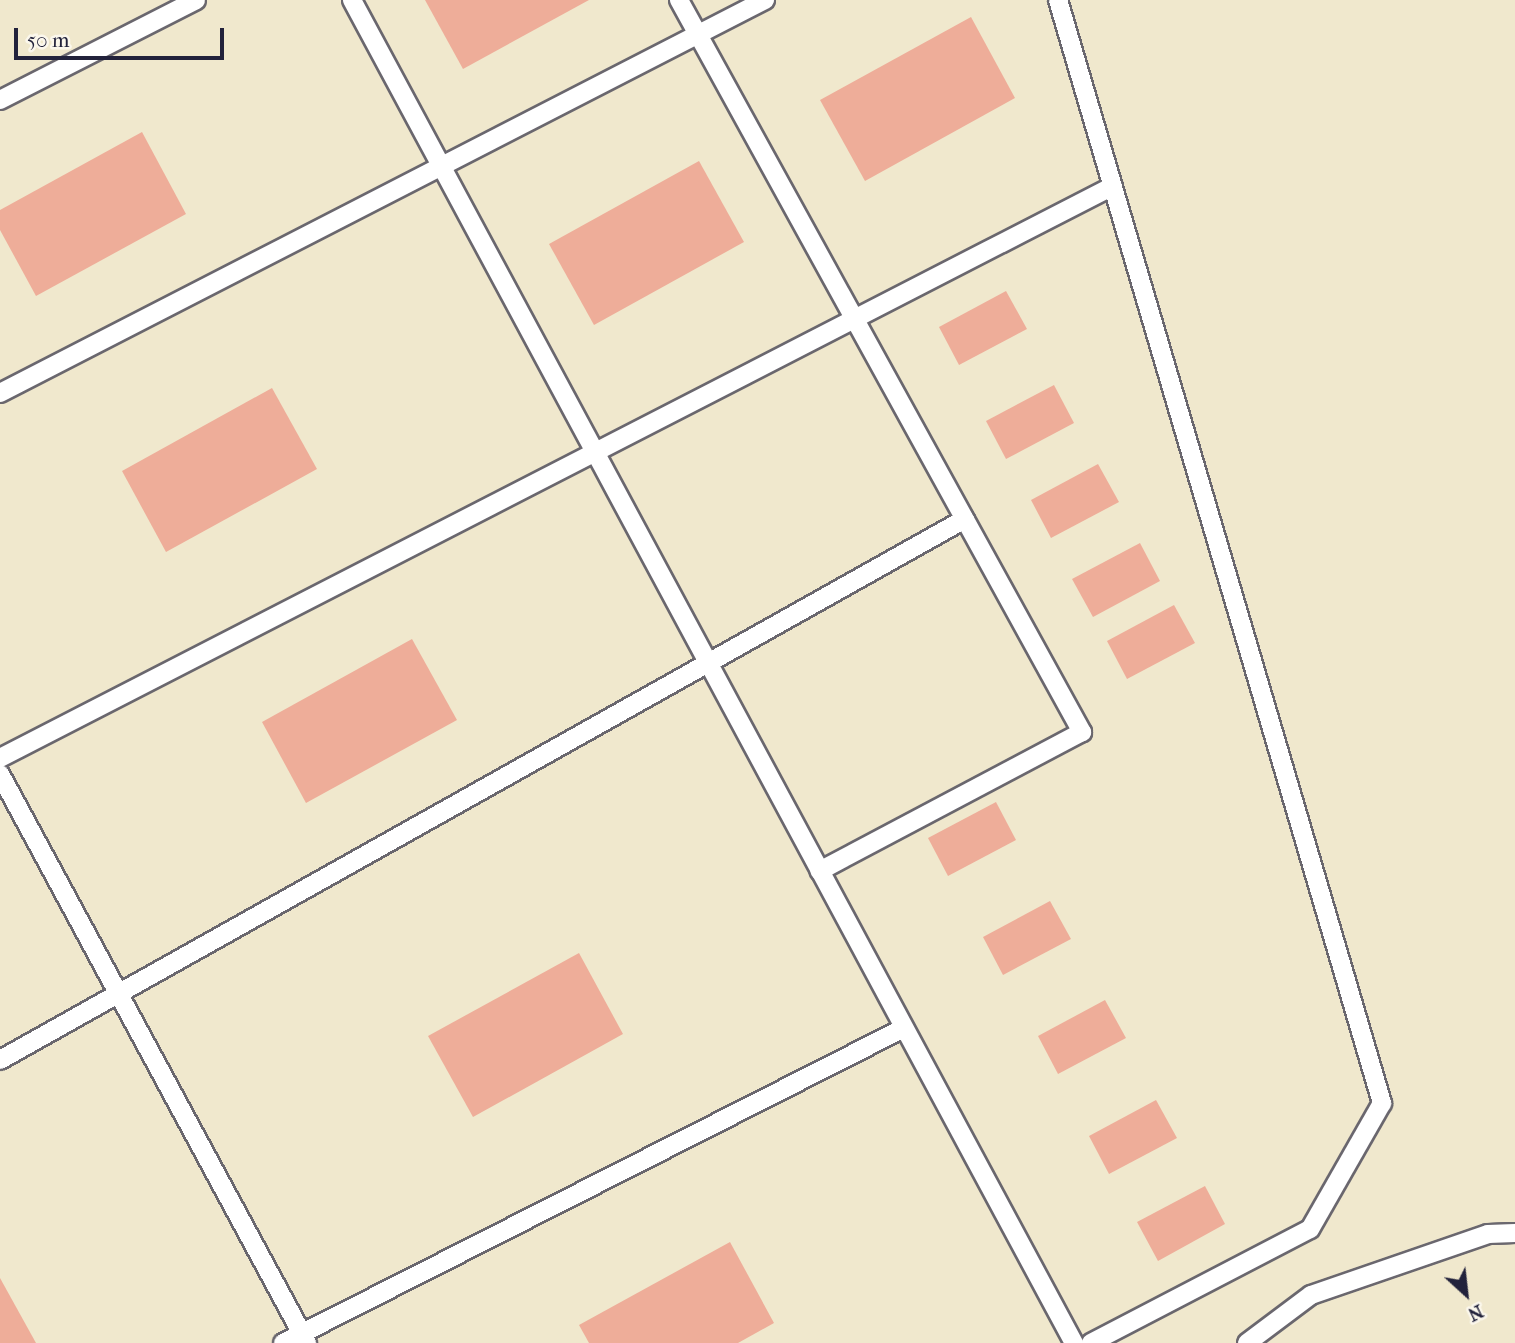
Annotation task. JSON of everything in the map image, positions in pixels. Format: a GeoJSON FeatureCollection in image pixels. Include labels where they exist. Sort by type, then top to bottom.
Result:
{"type":"FeatureCollection","features":[{"type":"Feature","properties":{"kind":"lane"},"geometry":{"type":"LineString","coordinates":[[0,100],[196,0]]}},
{"type":"Feature","properties":{"kind":"lane"},"geometry":{"type":"LineString","coordinates":[[352,0],[1074,1343]]}},
{"type":"Feature","properties":{"kind":"lane"},"geometry":{"type":"LineString","coordinates":[[680,0],[1082,732],[820,871]]}},
{"type":"Feature","properties":{"kind":"lane"},"geometry":{"type":"LineString","coordinates":[[0,393],[765,0]]}},
{"type":"Feature","properties":{"kind":"lane"},"geometry":{"type":"LineString","coordinates":[[1058,0],[1382,1104],[1310,1229],[1091,1343]]}},
{"type":"Feature","properties":{"kind":"lane"},"geometry":{"type":"LineString","coordinates":[[0,758],[1113,186]]}},
{"type":"Feature","properties":{"kind":"lane"},"geometry":{"type":"LineString","coordinates":[[0,1060],[965,519]]}},
{"type":"Feature","properties":{"kind":"lane"},"geometry":{"type":"LineString","coordinates":[[0,774],[304,1338]]}},
{"type":"Feature","properties":{"kind":"lane"},"geometry":{"type":"LineString","coordinates":[[283,1343],[304,1338],[904,1028]]}},
{"type":"Feature","properties":{"kind":"lane"},"geometry":{"type":"LineString","coordinates":[[1247,1343],[1311,1295],[1488,1234],[1515,1233]]}},
{"type":"Feature","properties":{"kind":"building"},"geometry":{"type":"Polygon","coordinates":[[[425,0],[589,0],[463,69],[425,0]]]}},
{"type":"Feature","properties":{"kind":"building"},"geometry":{"type":"Polygon","coordinates":[[[971,17],[1015,98],[865,181],[820,100],[971,17]]]}},
{"type":"Feature","properties":{"kind":"building"},"geometry":{"type":"Polygon","coordinates":[[[142,132],[186,214],[36,296],[0,230],[0,210],[142,132]]]}},
{"type":"Feature","properties":{"kind":"building"},"geometry":{"type":"Polygon","coordinates":[[[699,161],[744,242],[594,325],[549,244],[699,161]]]}},
{"type":"Feature","properties":{"kind":"building"},"geometry":{"type":"Polygon","coordinates":[[[1006,291],[1027,329],[959,365],[939,327],[1006,291]]]}},
{"type":"Feature","properties":{"kind":"building"},"geometry":{"type":"Polygon","coordinates":[[[1054,385],[1074,423],[1006,459],[986,421],[1054,385]]]}},
{"type":"Feature","properties":{"kind":"building"},"geometry":{"type":"Polygon","coordinates":[[[272,388],[317,469],[166,552],[122,471],[272,388]]]}},
{"type":"Feature","properties":{"kind":"building"},"geometry":{"type":"Polygon","coordinates":[[[1098,464],[1119,502],[1051,538],[1031,500],[1098,464]]]}},
{"type":"Feature","properties":{"kind":"building"},"geometry":{"type":"Polygon","coordinates":[[[1140,543],[1160,581],[1093,617],[1072,579],[1140,543]]]}},
{"type":"Feature","properties":{"kind":"building"},"geometry":{"type":"Polygon","coordinates":[[[1174,605],[1195,643],[1127,679],[1107,641],[1174,605]]]}},
{"type":"Feature","properties":{"kind":"building"},"geometry":{"type":"Polygon","coordinates":[[[412,639],[457,720],[306,803],[262,722],[412,639]]]}},
{"type":"Feature","properties":{"kind":"building"},"geometry":{"type":"Polygon","coordinates":[[[996,802],[1016,840],[948,876],[928,838],[996,802]]]}},
{"type":"Feature","properties":{"kind":"building"},"geometry":{"type":"Polygon","coordinates":[[[1050,901],[1071,939],[1003,975],[983,937],[1050,901]]]}},
{"type":"Feature","properties":{"kind":"building"},"geometry":{"type":"Polygon","coordinates":[[[579,953],[623,1034],[473,1117],[428,1036],[579,953]]]}},
{"type":"Feature","properties":{"kind":"building"},"geometry":{"type":"Polygon","coordinates":[[[1105,1000],[1126,1038],[1058,1074],[1038,1036],[1105,1000]]]}},
{"type":"Feature","properties":{"kind":"building"},"geometry":{"type":"Polygon","coordinates":[[[1156,1100],[1177,1138],[1109,1174],[1089,1136],[1156,1100]]]}},
{"type":"Feature","properties":{"kind":"building"},"geometry":{"type":"Polygon","coordinates":[[[1205,1186],[1225,1224],[1158,1261],[1137,1222],[1205,1186]]]}},
{"type":"Feature","properties":{"kind":"building"},"geometry":{"type":"Polygon","coordinates":[[[730,1242],[774,1323],[738,1343],[589,1343],[579,1325],[730,1242]]]}},
{"type":"Feature","properties":{"kind":"building"},"geometry":{"type":"Polygon","coordinates":[[[0,1278],[36,1343],[0,1343],[0,1278]]]}}]}
